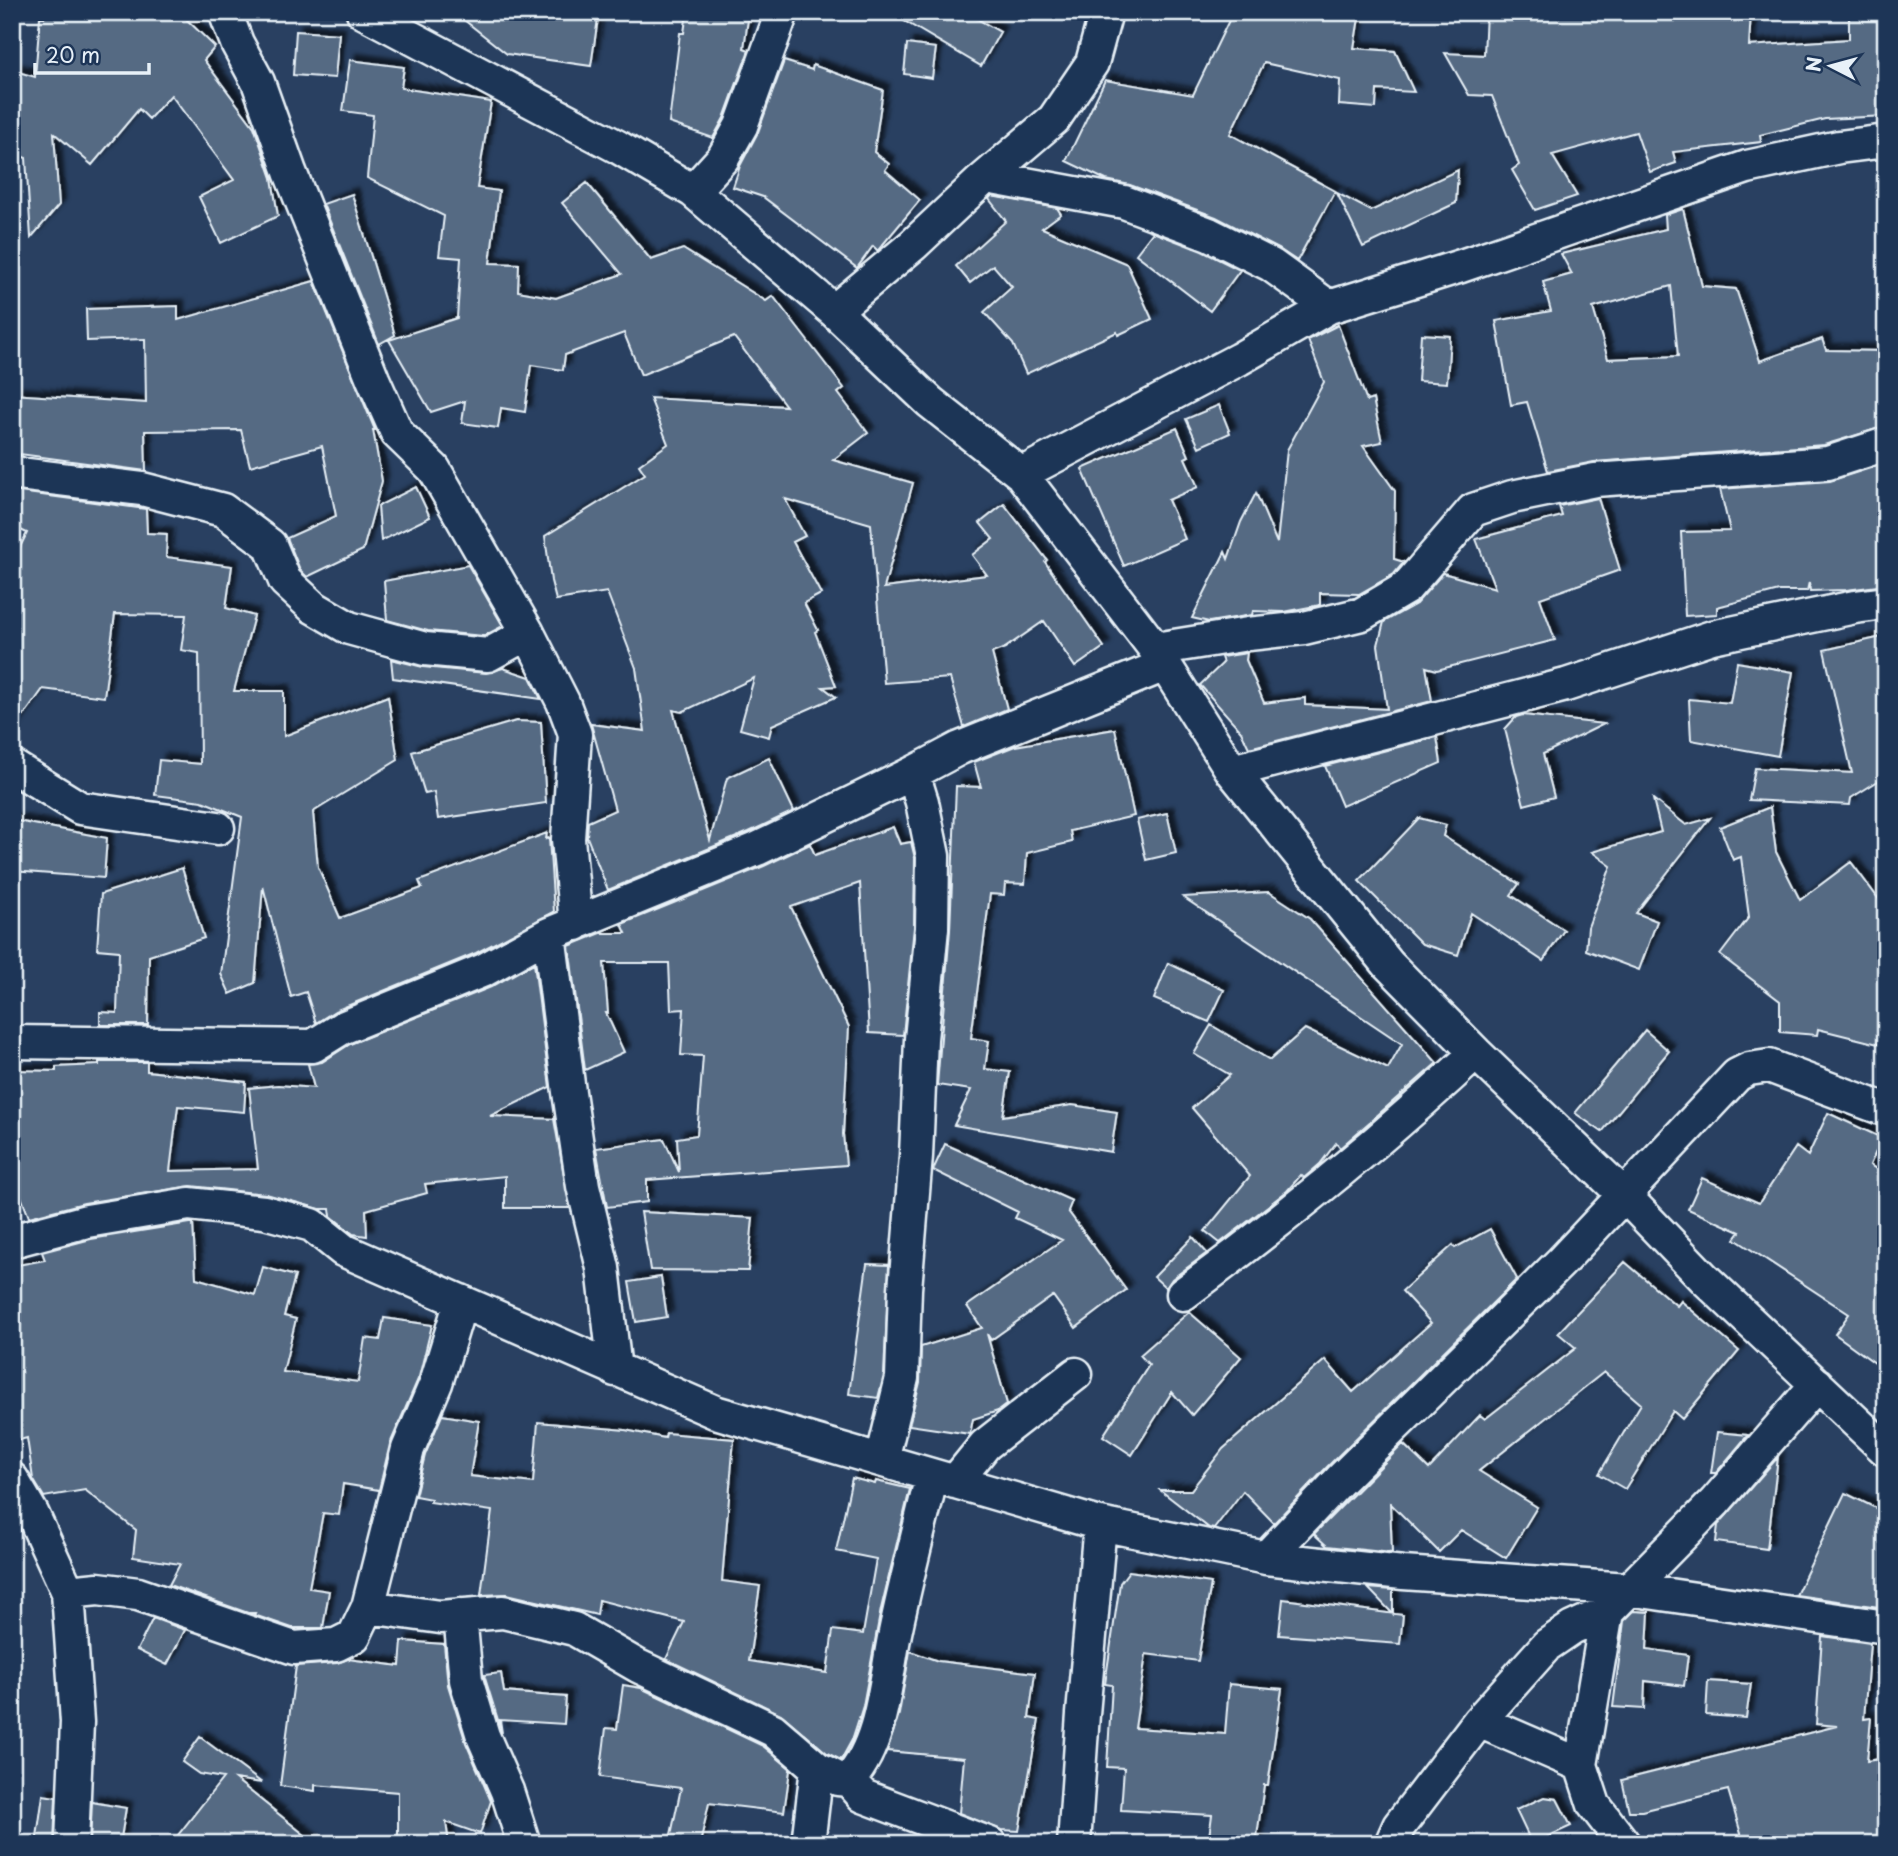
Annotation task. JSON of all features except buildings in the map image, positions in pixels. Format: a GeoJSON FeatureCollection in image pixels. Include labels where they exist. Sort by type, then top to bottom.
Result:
{"type":"FeatureCollection","features":[{"type":"Feature","properties":{"kind":"street"},"geometry":{"type":"LineString","coordinates":[[225,12],[237,43],[258,82],[289,172],[397,433],[434,469],[528,633],[563,702],[575,734],[563,929],[573,1119],[583,1186],[603,1268],[615,1370]]}},
{"type":"Feature","properties":{"kind":"street"},"geometry":{"type":"LineString","coordinates":[[363,12],[618,147],[693,191],[834,312],[930,402],[1021,474],[1160,657],[1232,771],[1389,965],[1624,1195],[1705,1279],[1886,1450]]}},
{"type":"Feature","properties":{"kind":"street"},"geometry":{"type":"LineString","coordinates":[[693,191],[723,158],[741,127],[782,12]]}},
{"type":"Feature","properties":{"kind":"street"},"geometry":{"type":"LineString","coordinates":[[834,312],[1054,119],[1092,63],[1106,12]]}},
{"type":"Feature","properties":{"kind":"street"},"geometry":{"type":"LineString","coordinates":[[1021,474],[1239,359],[1329,307],[1461,266],[1747,167],[1839,147],[1886,141]]}},
{"type":"Feature","properties":{"kind":"street"},"geometry":{"type":"LineString","coordinates":[[987,177],[1124,202],[1209,234],[1271,265],[1329,307]]}},
{"type":"Feature","properties":{"kind":"street"},"geometry":{"type":"LineString","coordinates":[[12,1042],[186,1046],[313,1045],[342,1028],[484,970],[563,929],[757,849],[960,748],[1160,657],[1248,634],[1304,628],[1362,614],[1406,588],[1473,509],[1513,497],[1595,480],[1828,463],[1886,444]]}},
{"type":"Feature","properties":{"kind":"street"},"geometry":{"type":"LineString","coordinates":[[12,471],[142,488],[223,510],[271,545],[285,581],[313,607],[349,628],[425,649],[488,655],[528,633]]}},
{"type":"Feature","properties":{"kind":"street"},"geometry":{"type":"LineString","coordinates":[[1232,771],[1566,685],[1712,637],[1886,603]]}},
{"type":"Feature","properties":{"kind":"street"},"geometry":{"type":"LineString","coordinates":[[12,766],[80,808],[218,828]]}},
{"type":"Feature","properties":{"kind":"street"},"geometry":{"type":"LineString","coordinates":[[882,1460],[902,1378],[921,1039],[932,928],[933,856],[913,773]]}},
{"type":"Feature","properties":{"kind":"street"},"geometry":{"type":"LineString","coordinates":[[1183,1294],[1264,1235],[1403,1121],[1476,1053]]}},
{"type":"Feature","properties":{"kind":"street"},"geometry":{"type":"LineString","coordinates":[[1266,1558],[1340,1480],[1561,1262],[1737,1075],[1749,1069],[1769,1066],[1886,1110]]}},
{"type":"Feature","properties":{"kind":"street"},"geometry":{"type":"LineString","coordinates":[[12,1241],[87,1221],[189,1204],[264,1212],[312,1225],[343,1250],[715,1412],[1100,1524],[1266,1558],[1617,1600],[1886,1627]]}},
{"type":"Feature","properties":{"kind":"street"},"geometry":{"type":"LineString","coordinates":[[68,1592],[98,1589],[138,1594],[294,1648],[336,1645],[354,1636],[368,1607],[408,1449],[436,1383],[461,1301]]}},
{"type":"Feature","properties":{"kind":"street"},"geometry":{"type":"LineString","coordinates":[[849,1780],[861,1767],[883,1706],[895,1632],[943,1478],[1076,1374]]}},
{"type":"Feature","properties":{"kind":"street"},"geometry":{"type":"LineString","coordinates":[[1391,1844],[1399,1826],[1479,1721],[1547,1645],[1617,1600],[1715,1502],[1817,1384]]}},
{"type":"Feature","properties":{"kind":"street"},"geometry":{"type":"LineString","coordinates":[[12,1479],[32,1513],[68,1592],[77,1722],[72,1844]]}},
{"type":"Feature","properties":{"kind":"street"},"geometry":{"type":"LineString","coordinates":[[1074,1844],[1100,1524]]}},
{"type":"Feature","properties":{"kind":"street"},"geometry":{"type":"LineString","coordinates":[[1617,1600],[1581,1765],[1594,1805],[1624,1844]]}},
{"type":"Feature","properties":{"kind":"street"},"geometry":{"type":"LineString","coordinates":[[368,1607],[440,1617],[503,1612],[574,1629],[638,1666],[773,1730],[817,1768],[838,1779],[849,1780],[863,1796],[990,1844]]}},
{"type":"Feature","properties":{"kind":"street"},"geometry":{"type":"LineString","coordinates":[[460,1615],[466,1680],[483,1736],[507,1791],[524,1844]]}},
{"type":"Feature","properties":{"kind":"street"},"geometry":{"type":"LineString","coordinates":[[1479,1721],[1581,1765]]}},
{"type":"Feature","properties":{"kind":"street"},"geometry":{"type":"LineString","coordinates":[[808,1844],[817,1768]]}}]}
